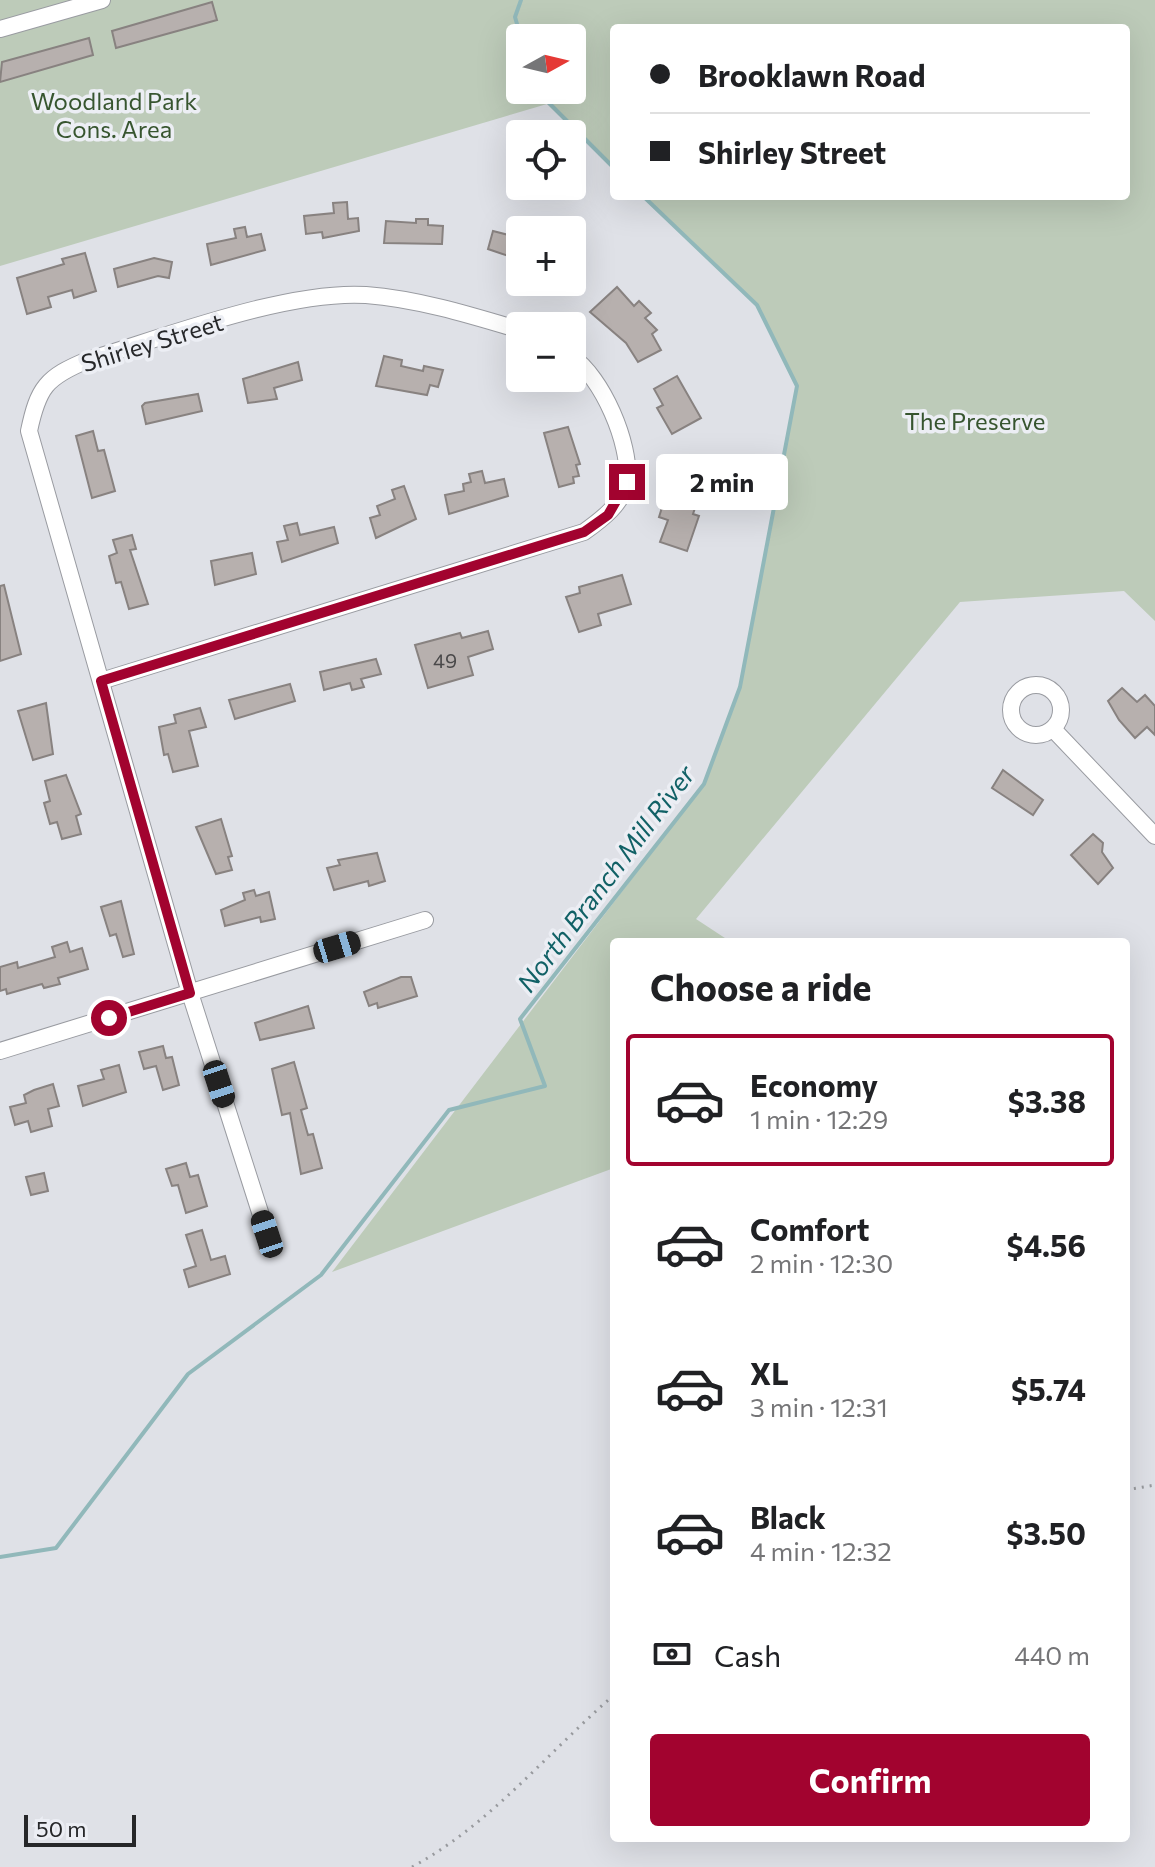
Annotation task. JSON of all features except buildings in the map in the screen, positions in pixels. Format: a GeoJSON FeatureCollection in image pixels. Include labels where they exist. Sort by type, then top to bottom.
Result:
{"type":"FeatureCollection","features":[{"type":"Feature","properties":{"kind":"street"},"geometry":{"type":"LineString","coordinates":[[0,29],[102,0]]}},
{"type":"Feature","properties":{"kind":"street","name":"Shirley Street"},"geometry":{"type":"LineString","coordinates":[[267,1234],[190,993],[29,431],[36,397],[58,372],[117,351],[316,297],[365,295],[457,311],[506,326]]}},
{"type":"Feature","properties":{"kind":"street"},"geometry":{"type":"LineString","coordinates":[[101,681],[584,532],[608,515],[627,482],[622,441],[608,402],[586,370]]}},
{"type":"Feature","properties":{"kind":"street"},"geometry":{"type":"LineString","coordinates":[[1053,729],[1155,836]]}},
{"type":"Feature","properties":{"kind":"street"},"geometry":{"type":"LineString","coordinates":[[0,1051],[425,920]]}},
{"type":"Feature","properties":{"kind":"path"},"geometry":{"type":"LineString","coordinates":[[1130,1489],[1155,1485]]}},
{"type":"Feature","properties":{"kind":"path"},"geometry":{"type":"LineString","coordinates":[[412,1867],[439,1852],[482,1819],[525,1781],[564,1737],[610,1698]]}},
{"type":"Feature","properties":{"kind":"green space","name":"The Preserve"},"geometry":{"type":"Polygon","coordinates":[[[0,0],[1155,0],[1155,621],[1124,591],[960,602],[696,919],[725,938],[610,938],[610,1169],[332,1272],[704,784],[740,687],[797,386],[757,305],[647,200],[1130,200],[1130,24],[610,24],[610,164],[586,141],[586,120],[564,120],[547,104],[0,266],[0,0]]]}},
{"type":"Feature","properties":{"kind":"waterway","name":"North Branch Mill River"},"geometry":{"type":"LineString","coordinates":[[517,24],[515,17],[521,0]]}},
{"type":"Feature","properties":{"kind":"waterway","name":"North Branch Mill River"},"geometry":{"type":"LineString","coordinates":[[550,104],[610,164]]}},
{"type":"Feature","properties":{"kind":"waterway","name":"North Branch Mill River"},"geometry":{"type":"LineString","coordinates":[[0,1557],[56,1548],[188,1374],[321,1275],[449,1110],[545,1086],[520,1019],[704,784],[740,687],[797,386],[757,305],[647,200]]}},
{"type":"Feature","properties":{"kind":"route"},"geometry":{"type":"LineString","coordinates":[[109,1018],[190,993],[101,681],[584,532],[608,515],[627,482]]}},
{"type":"Feature","properties":{"kind":"park label","name":"Woodland Park Cons. Area"},"geometry":{"type":"Point","coordinates":[114,114]}}]}
